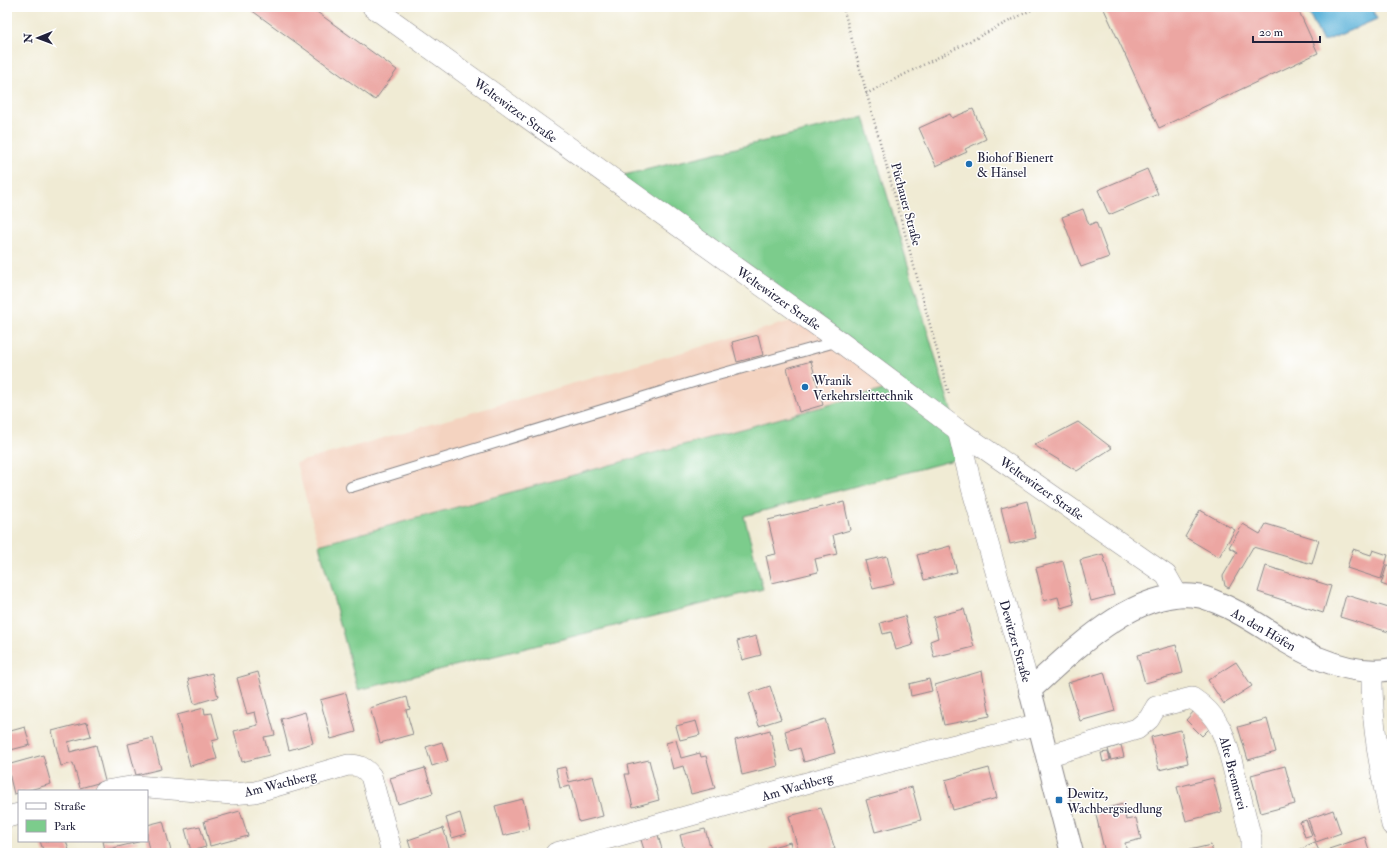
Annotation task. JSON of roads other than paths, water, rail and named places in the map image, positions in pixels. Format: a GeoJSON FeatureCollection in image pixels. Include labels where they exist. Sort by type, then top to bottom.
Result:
{"type":"FeatureCollection","features":[{"type":"Feature","properties":{"kind":"street","name":"Weltewitzer Straße"},"geometry":{"type":"LineString","coordinates":[[373,7],[839,341],[958,430],[1166,574],[1178,596]]}},
{"type":"Feature","properties":{"kind":"street","name":"Dewitzer Straße"},"geometry":{"type":"LineString","coordinates":[[958,430],[972,488],[1030,690],[1072,853]]}},
{"type":"Feature","properties":{"kind":"street","name":"An den Höfen"},"geometry":{"type":"LineString","coordinates":[[1030,690],[1072,652],[1114,620],[1137,607],[1157,600],[1178,596],[1198,596],[1236,611],[1303,652],[1349,668],[1382,670],[1371,693],[1376,749],[1392,825]]}},
{"type":"Feature","properties":{"kind":"street","name":"Alte Brennerei"},"geometry":{"type":"LineString","coordinates":[[1047,756],[1137,730],[1149,719],[1156,708],[1192,698],[1204,706],[1218,722],[1226,739],[1251,838],[1251,853]]}},
{"type":"Feature","properties":{"kind":"street","name":"Am Wachberg"},"geometry":{"type":"LineString","coordinates":[[556,853],[835,775],[1039,724]]}},
{"type":"Feature","properties":{"kind":"street","name":"Am Wachberg"},"geometry":{"type":"LineString","coordinates":[[111,790],[136,786],[232,794],[255,792],[348,765],[358,765],[366,770],[371,776],[392,853]]}},
{"type":"Feature","properties":{"kind":"street"},"geometry":{"type":"LineString","coordinates":[[7,817],[18,814]]}},
{"type":"Feature","properties":{"kind":"lane"},"geometry":{"type":"LineString","coordinates":[[351,487],[703,379],[839,341]]}},
{"type":"Feature","properties":{"kind":"water"},"geometry":{"type":"Polygon","coordinates":[[[1306,7],[1371,7],[1377,19],[1323,42],[1306,7]]]}},
{"type":"Feature","properties":{"kind":"place","name":"Biohof Bienert & Hänsel"},"geometry":{"type":"Point","coordinates":[969,164]}},
{"type":"Feature","properties":{"kind":"place","name":"Wranik Verkehrsleittechnik"},"geometry":{"type":"Point","coordinates":[805,387]}},
{"type":"Feature","properties":{"kind":"place","name":"Dewitz, Wachbergsiedlung"},"geometry":{"type":"Point","coordinates":[1059,800]}}]}
